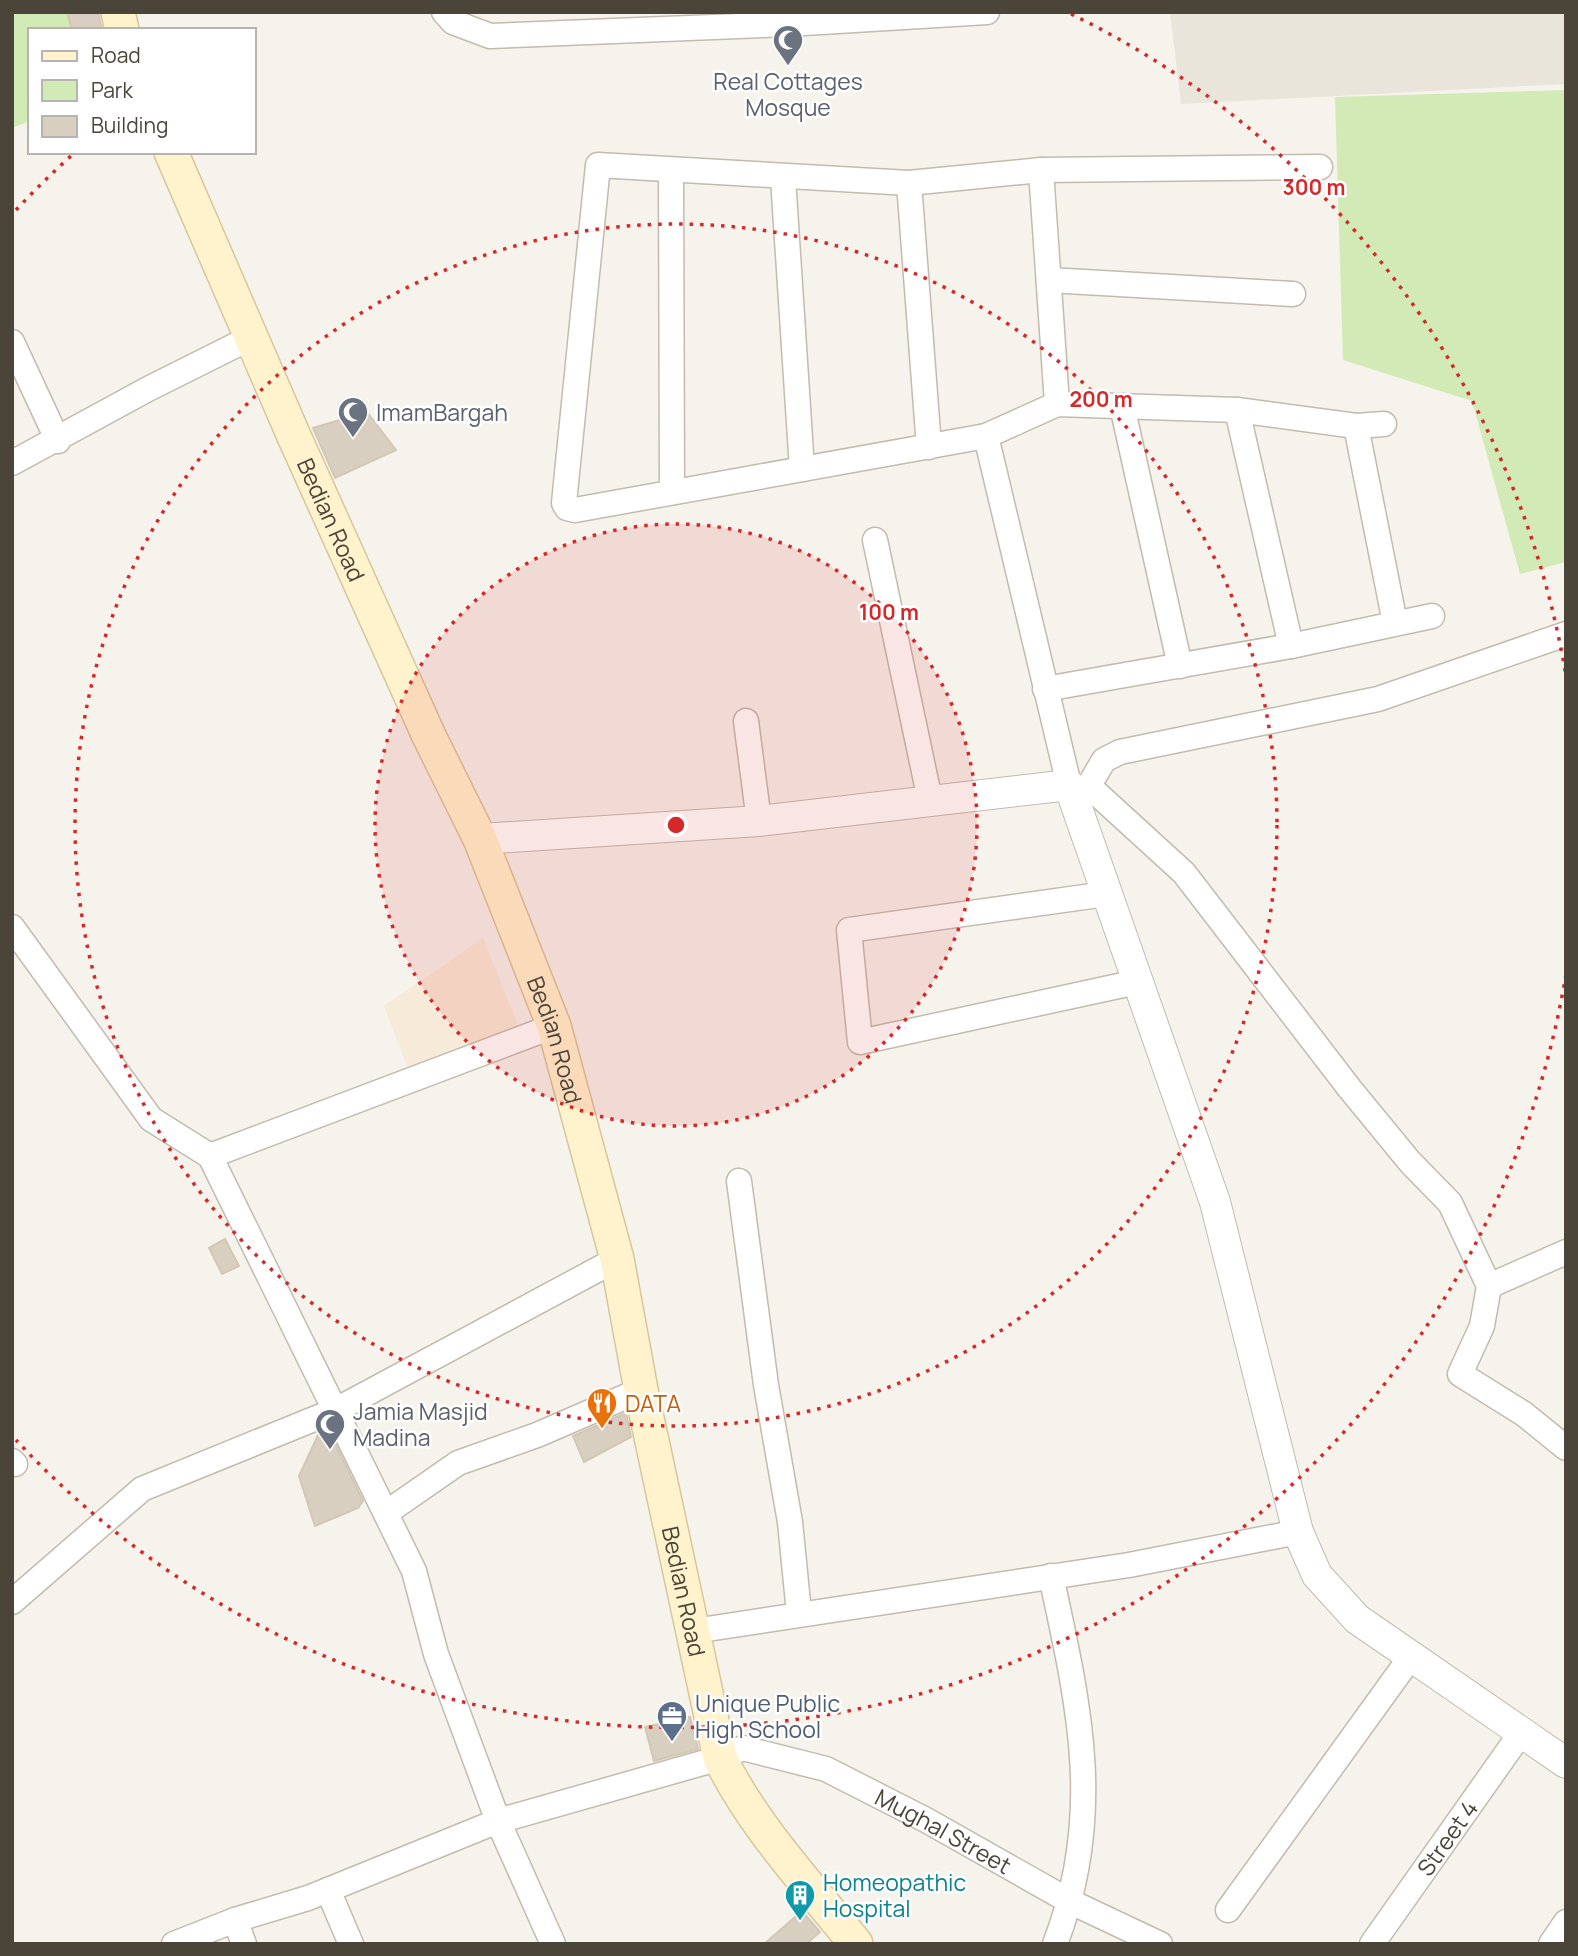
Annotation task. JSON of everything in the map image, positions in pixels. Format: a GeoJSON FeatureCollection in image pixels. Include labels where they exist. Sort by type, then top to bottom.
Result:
{"type":"FeatureCollection","features":[{"type":"Feature","properties":{"kind":"main road","name":"Bedian Road"},"geometry":{"type":"LineString","coordinates":[[172,154],[292,434],[480,839],[554,1026],[617,1259],[641,1390],[720,1758],[730,1779],[774,1841],[856,1944]]}},
{"type":"Feature","properties":{"kind":"street"},"geometry":{"type":"LineString","coordinates":[[449,17],[490,36],[787,18],[987,12]]}},
{"type":"Feature","properties":{"kind":"street"},"geometry":{"type":"LineString","coordinates":[[1320,167],[1041,170],[909,183],[783,178],[602,164],[596,169],[565,503],[568,508],[575,510],[986,436],[1057,404],[1237,410],[1356,426],[1384,424]]}},
{"type":"Feature","properties":{"kind":"street"},"geometry":{"type":"LineString","coordinates":[[671,170],[672,492]]}},
{"type":"Feature","properties":{"kind":"street"},"geometry":{"type":"LineString","coordinates":[[1041,170],[1057,404]]}},
{"type":"Feature","properties":{"kind":"street"},"geometry":{"type":"LineString","coordinates":[[783,178],[802,469]]}},
{"type":"Feature","properties":{"kind":"street"},"geometry":{"type":"LineString","coordinates":[[909,183],[929,447]]}},
{"type":"Feature","properties":{"kind":"street"},"geometry":{"type":"LineString","coordinates":[[1049,280],[1293,294]]}},
{"type":"Feature","properties":{"kind":"street"},"geometry":{"type":"LineString","coordinates":[[12,463],[58,441],[148,389],[252,337]]}},
{"type":"Feature","properties":{"kind":"street"},"geometry":{"type":"LineString","coordinates":[[12,342],[58,441]]}},
{"type":"Feature","properties":{"kind":"street"},"geometry":{"type":"LineString","coordinates":[[1122,406],[1180,666]]}},
{"type":"Feature","properties":{"kind":"street"},"geometry":{"type":"LineString","coordinates":[[1237,410],[1291,646]]}},
{"type":"Feature","properties":{"kind":"street"},"geometry":{"type":"LineString","coordinates":[[1356,426],[1395,623]]}},
{"type":"Feature","properties":{"kind":"street"},"geometry":{"type":"LineString","coordinates":[[986,436],[1069,785],[1215,1202],[1298,1532],[1317,1575],[1357,1619],[1566,1763]]}},
{"type":"Feature","properties":{"kind":"street"},"geometry":{"type":"LineString","coordinates":[[875,540],[930,800]]}},
{"type":"Feature","properties":{"kind":"street"},"geometry":{"type":"LineString","coordinates":[[1045,689],[1291,646],[1432,616]]}},
{"type":"Feature","properties":{"kind":"street"},"geometry":{"type":"LineString","coordinates":[[1566,634],[1378,699],[1120,752],[1104,760],[1091,782],[1092,789],[1184,873],[1350,1089],[1410,1162],[1450,1203],[1489,1286],[1482,1326],[1460,1374],[1524,1414],[1566,1448]]}},
{"type":"Feature","properties":{"kind":"street"},"geometry":{"type":"LineString","coordinates":[[746,720],[759,821]]}},
{"type":"Feature","properties":{"kind":"street"},"geometry":{"type":"LineString","coordinates":[[480,839],[759,821],[1069,785]]}},
{"type":"Feature","properties":{"kind":"street"},"geometry":{"type":"LineString","coordinates":[[1106,894],[849,930],[860,1042],[1137,982]]}},
{"type":"Feature","properties":{"kind":"street"},"geometry":{"type":"LineString","coordinates":[[12,927],[151,1119],[210,1156],[414,1571],[436,1654],[498,1821],[553,1944]]}},
{"type":"Feature","properties":{"kind":"street"},"geometry":{"type":"LineString","coordinates":[[210,1156],[554,1026]]}},
{"type":"Feature","properties":{"kind":"street"},"geometry":{"type":"LineString","coordinates":[[739,1181],[766,1385],[790,1522],[799,1613]]}},
{"type":"Feature","properties":{"kind":"street"},"geometry":{"type":"LineString","coordinates":[[1489,1286],[1566,1252]]}},
{"type":"Feature","properties":{"kind":"street"},"geometry":{"type":"LineString","coordinates":[[12,1602],[142,1489],[337,1410],[617,1259]]}},
{"type":"Feature","properties":{"kind":"street"},"geometry":{"type":"LineString","coordinates":[[386,1513],[458,1463],[537,1435],[641,1390]]}},
{"type":"Feature","properties":{"kind":"street"},"geometry":{"type":"LineString","coordinates":[[694,1631],[1129,1565],[1298,1532]]}},
{"type":"Feature","properties":{"kind":"street"},"geometry":{"type":"LineString","coordinates":[[1051,1576],[1075,1688],[1085,1781],[1084,1823],[1071,1902],[1055,1944]]}},
{"type":"Feature","properties":{"kind":"street"},"geometry":{"type":"LineString","coordinates":[[1228,1910],[1410,1658]]}},
{"type":"Feature","properties":{"kind":"street","name":"Street 4"},"geometry":{"type":"LineString","coordinates":[[1372,1944],[1521,1733]]}},
{"type":"Feature","properties":{"kind":"street","name":"Mughal Street"},"geometry":{"type":"LineString","coordinates":[[174,1944],[235,1920],[328,1890],[498,1821],[720,1758],[743,1748],[826,1769],[926,1820],[1071,1902],[1160,1944]]}},
{"type":"Feature","properties":{"kind":"street"},"geometry":{"type":"LineString","coordinates":[[328,1890],[351,1944]]}},
{"type":"Feature","properties":{"kind":"street"},"geometry":{"type":"LineString","coordinates":[[235,1920],[244,1944]]}},
{"type":"Feature","properties":{"kind":"street"},"geometry":{"type":"LineString","coordinates":[[1551,1944],[1566,1922]]}},
{"type":"Feature","properties":{"kind":"shaded area"},"geometry":{"type":"Polygon","coordinates":[[[1170,12],[1566,12],[1566,84],[1181,104],[1170,12]]]}},
{"type":"Feature","properties":{"kind":"shaded area"},"geometry":{"type":"Polygon","coordinates":[[[483,938],[520,1030],[409,1071],[384,1006],[483,938]]]}},
{"type":"Feature","properties":{"kind":"green space"},"geometry":{"type":"Polygon","coordinates":[[[12,12],[67,12],[71,28],[28,28],[28,122],[12,128],[12,12]]]}},
{"type":"Feature","properties":{"kind":"green space"},"geometry":{"type":"Polygon","coordinates":[[[1566,90],[1566,562],[1520,574],[1472,401],[1343,360],[1335,97],[1566,90]]]}},
{"type":"Feature","properties":{"kind":"building"},"geometry":{"type":"Polygon","coordinates":[[[67,12],[98,12],[102,28],[71,28],[67,12]]]}},
{"type":"Feature","properties":{"kind":"building","name":"ImamBargah"},"geometry":{"type":"Polygon","coordinates":[[[367,412],[396,450],[335,478],[313,428],[367,412]]]}},
{"type":"Feature","properties":{"kind":"building"},"geometry":{"type":"Polygon","coordinates":[[[225,1239],[239,1266],[222,1274],[209,1248],[225,1239]]]}},
{"type":"Feature","properties":{"kind":"building","name":"DATA"},"geometry":{"type":"Polygon","coordinates":[[[626,1413],[631,1437],[584,1462],[573,1436],[626,1413]]]}},
{"type":"Feature","properties":{"kind":"building","name":"Jamia Masjid Madina"},"geometry":{"type":"Polygon","coordinates":[[[328,1429],[363,1501],[358,1508],[315,1526],[299,1476],[319,1433],[328,1429]]]}},
{"type":"Feature","properties":{"kind":"building","name":"Unique Public High School"},"geometry":{"type":"Polygon","coordinates":[[[690,1717],[698,1749],[654,1761],[645,1727],[690,1717]]]}},
{"type":"Feature","properties":{"kind":"building","name":"Homeopathic Hospital"},"geometry":{"type":"Polygon","coordinates":[[[802,1911],[820,1932],[806,1944],[764,1944],[802,1911]]]}},
{"type":"Feature","properties":{"kind":"place","name":"Real Cottages Mosque"},"geometry":{"type":"Point","coordinates":[788,67]}},
{"type":"Feature","properties":{"kind":"place","name":"ImamBargah"},"geometry":{"type":"Point","coordinates":[353,439]}},
{"type":"Feature","properties":{"kind":"place","name":"DATA"},"geometry":{"type":"Point","coordinates":[602,1430]}},
{"type":"Feature","properties":{"kind":"place","name":"Jamia Masjid Madina"},"geometry":{"type":"Point","coordinates":[330,1451]}},
{"type":"Feature","properties":{"kind":"place","name":"Unique Public High School"},"geometry":{"type":"Point","coordinates":[672,1743]}},
{"type":"Feature","properties":{"kind":"place","name":"Homeopathic Hospital"},"geometry":{"type":"Point","coordinates":[800,1922]}}]}
